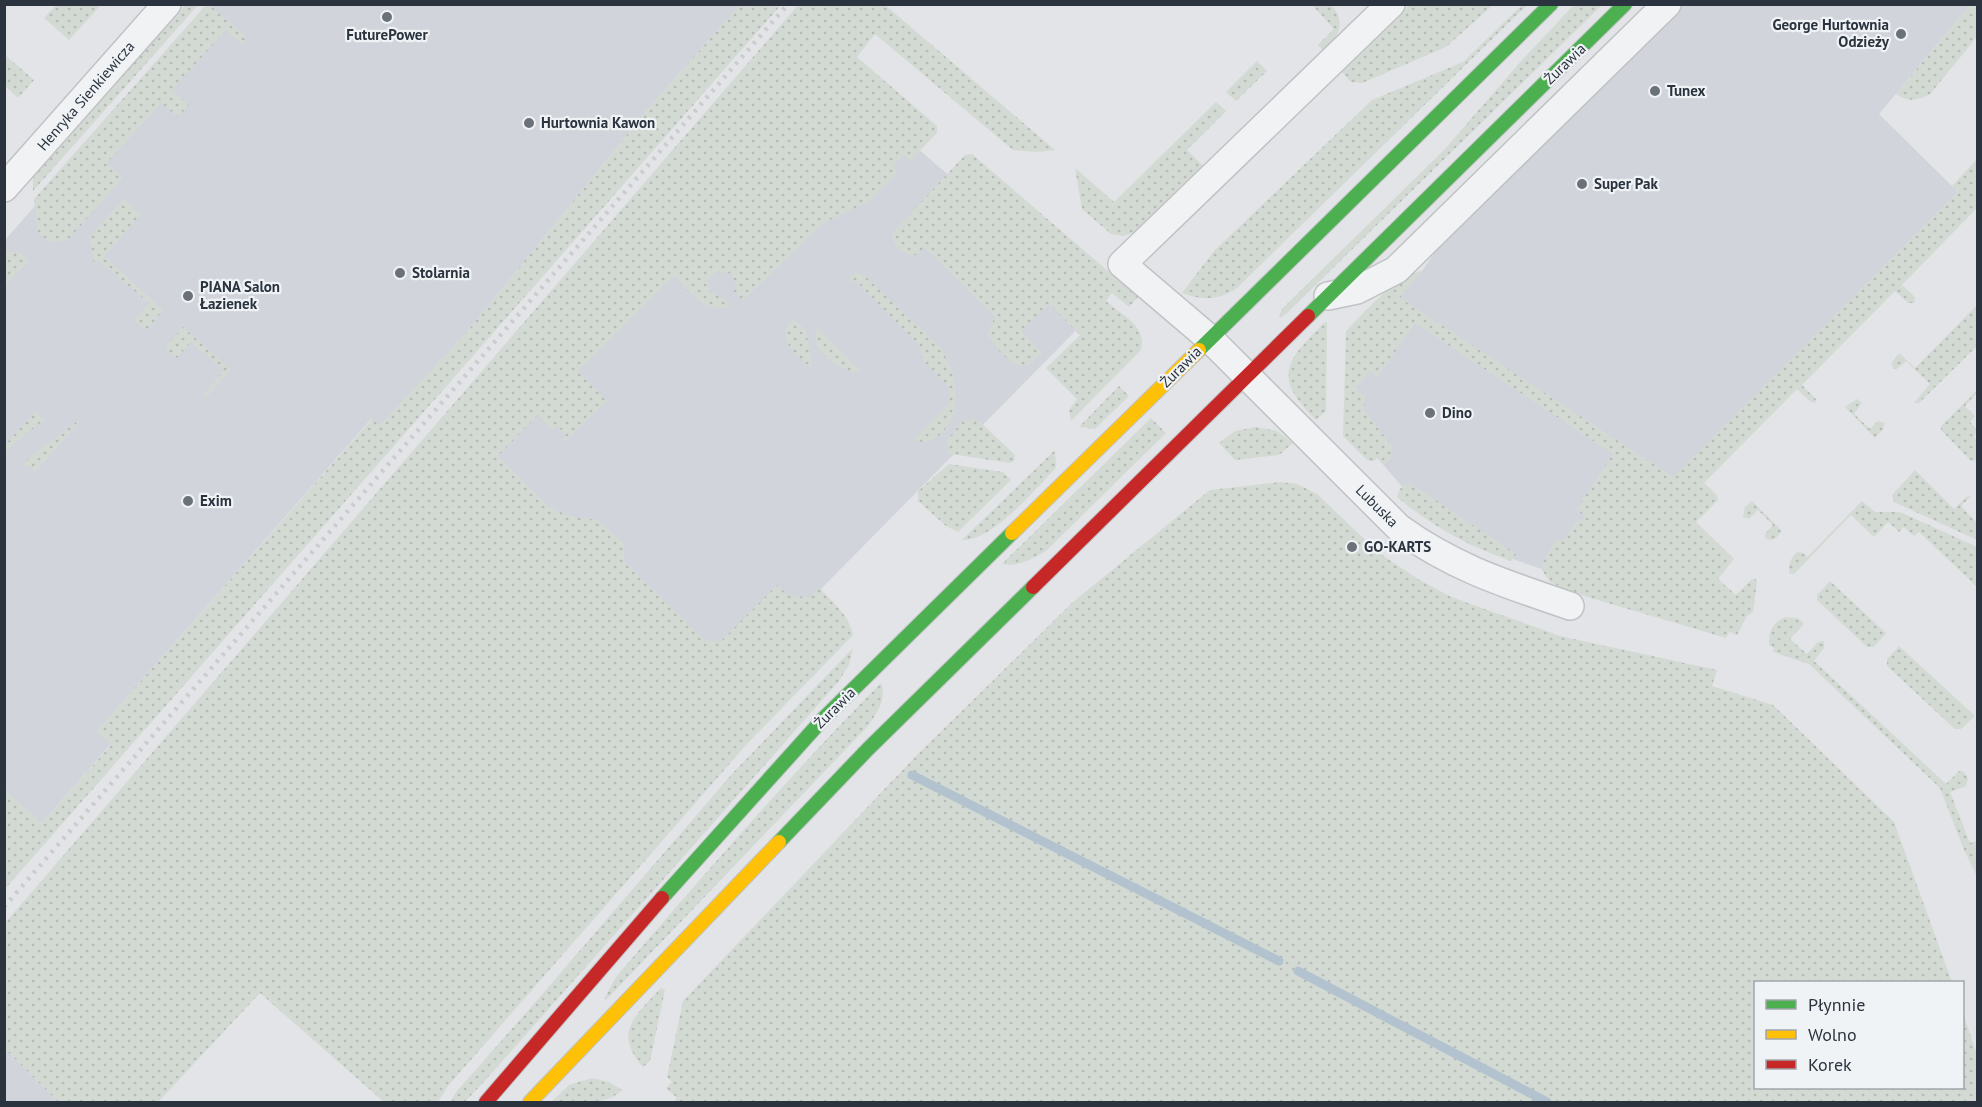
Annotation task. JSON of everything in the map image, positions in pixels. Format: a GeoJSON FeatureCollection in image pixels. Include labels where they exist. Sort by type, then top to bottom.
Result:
{"type":"FeatureCollection","features":[{"type":"Feature","properties":{"kind":"main road","name":"Żurawia"},"geometry":{"type":"LineString","coordinates":[[486,1102],[707,847],[816,727],[1551,4]]}},
{"type":"Feature","properties":{"kind":"main road","name":"Żurawia"},"geometry":{"type":"LineString","coordinates":[[530,1102],[868,749],[1625,4]]}},
{"type":"Feature","properties":{"kind":"street","name":"Henryka Sienkiewicza"},"geometry":{"type":"LineString","coordinates":[[4,188],[167,4]]}},
{"type":"Feature","properties":{"kind":"street"},"geometry":{"type":"LineString","coordinates":[[1210,339],[1122,264],[1391,4]]}},
{"type":"Feature","properties":{"kind":"street"},"geometry":{"type":"LineString","coordinates":[[1328,296],[1357,290],[1396,270],[1667,4]]}},
{"type":"Feature","properties":{"kind":"street","name":"Żurawia"},"geometry":{"type":"LineString","coordinates":[[1210,339],[1248,375]]}},
{"type":"Feature","properties":{"kind":"street","name":"Lubuska"},"geometry":{"type":"LineString","coordinates":[[1248,375],[1399,528],[1434,552],[1461,566],[1570,606]]}},
{"type":"Feature","properties":{"kind":"shaded area"},"geometry":{"type":"Polygon","coordinates":[[[56,5],[101,5],[69,40],[44,18],[56,5]]]}},
{"type":"Feature","properties":{"kind":"shaded area"},"geometry":{"type":"Polygon","coordinates":[[[198,5],[33,191],[33,178],[184,6],[198,5]]]}},
{"type":"Feature","properties":{"kind":"shaded area"},"geometry":{"type":"Polygon","coordinates":[[[206,5],[211,6],[245,36],[245,42],[243,45],[226,30],[172,90],[189,105],[178,117],[161,103],[107,163],[123,178],[67,241],[49,242],[38,232],[34,199],[206,5]]]}},
{"type":"Feature","properties":{"kind":"shaded area"},"geometry":{"type":"Polygon","coordinates":[[[212,5],[740,5],[653,103],[466,333],[380,426],[371,419],[97,731],[111,744],[42,823],[5,840],[5,240],[212,5]]]}},
{"type":"Feature","properties":{"kind":"shaded area"},"geometry":{"type":"Polygon","coordinates":[[[740,5],[781,5],[5,889],[5,790],[42,823],[111,745],[97,731],[372,419],[380,425],[466,333],[653,103],[740,5]]]}},
{"type":"Feature","properties":{"kind":"shaded area"},"geometry":{"type":"Polygon","coordinates":[[[798,5],[885,5],[1055,150],[1035,152],[1013,150],[875,34],[857,57],[937,126],[937,133],[911,160],[904,155],[892,167],[898,173],[870,201],[825,222],[743,300],[733,292],[736,288],[732,274],[717,271],[707,280],[711,293],[724,298],[731,307],[720,308],[705,305],[673,276],[578,371],[607,401],[564,442],[562,440],[566,436],[558,426],[553,430],[538,415],[498,456],[547,505],[568,516],[598,520],[624,544],[624,561],[703,639],[720,642],[777,585],[789,596],[810,597],[819,588],[844,615],[853,635],[746,745],[448,1086],[438,1102],[384,1102],[260,993],[158,1102],[58,1102],[5,1049],[5,923],[798,5]]]}},
{"type":"Feature","properties":{"kind":"shaded area"},"geometry":{"type":"Polygon","coordinates":[[[1312,5],[1331,5],[1339,17],[1337,35],[1324,51],[1318,45],[1334,29],[1312,5]]]}},
{"type":"Feature","properties":{"kind":"shaded area"},"geometry":{"type":"Polygon","coordinates":[[[1409,5],[1493,5],[1446,47],[1362,83],[1351,82],[1341,71],[1409,5]]]}},
{"type":"Feature","properties":{"kind":"shaded area"},"geometry":{"type":"Polygon","coordinates":[[[1522,5],[1527,5],[1238,287],[1225,295],[1211,298],[1182,293],[1214,251],[1372,100],[1463,62],[1522,5]]]}},
{"type":"Feature","properties":{"kind":"shaded area"},"geometry":{"type":"Polygon","coordinates":[[[1574,5],[1602,5],[1280,318],[1282,309],[1445,149],[1522,60],[1574,5]]]}},
{"type":"Feature","properties":{"kind":"shaded area"},"geometry":{"type":"Polygon","coordinates":[[[1680,5],[1970,5],[1879,114],[1958,192],[1673,478],[1728,632],[1471,545],[1434,524],[1351,427],[1352,351],[1422,271],[1439,246],[1680,5]]]}},
{"type":"Feature","properties":{"kind":"shaded area"},"geometry":{"type":"Polygon","coordinates":[[[1970,5],[1977,5],[1977,37],[1930,94],[1913,100],[1896,94],[1970,5]]]}},
{"type":"Feature","properties":{"kind":"shaded area"},"geometry":{"type":"Polygon","coordinates":[[[807,54],[1101,305],[744,667],[131,817],[807,54]]]}},
{"type":"Feature","properties":{"kind":"shaded area"},"geometry":{"type":"Polygon","coordinates":[[[6,56],[34,80],[18,98],[5,86],[6,56]]]}},
{"type":"Feature","properties":{"kind":"shaded area"},"geometry":{"type":"Polygon","coordinates":[[[1257,61],[1267,71],[1236,101],[1226,92],[1257,61]]]}},
{"type":"Feature","properties":{"kind":"shaded area"},"geometry":{"type":"Polygon","coordinates":[[[1216,102],[1226,111],[1187,150],[1203,166],[1135,232],[1123,236],[1111,234],[1082,209],[1075,168],[1114,202],[1216,102]]]}},
{"type":"Feature","properties":{"kind":"shaded area"},"geometry":{"type":"Polygon","coordinates":[[[972,154],[1138,297],[1129,307],[1112,293],[1106,301],[1126,316],[1137,328],[1142,342],[1141,350],[1071,421],[1069,410],[1077,399],[1046,368],[1080,335],[1049,304],[1021,331],[1042,353],[1027,365],[1015,364],[1004,356],[987,334],[995,317],[925,248],[917,255],[912,255],[899,250],[894,243],[892,233],[965,155],[972,154]]]}},
{"type":"Feature","properties":{"kind":"shaded area"},"geometry":{"type":"Polygon","coordinates":[[[1977,159],[1977,208],[1902,285],[1915,297],[1914,303],[1908,303],[1895,291],[1802,385],[1816,399],[1815,403],[1797,389],[1704,483],[1717,495],[1718,500],[1696,522],[1734,559],[1718,579],[1736,595],[1751,580],[1756,579],[1757,581],[1753,612],[1747,616],[1737,635],[1729,632],[1726,638],[1574,593],[1550,582],[1542,570],[1545,557],[1557,539],[1562,542],[1578,519],[1582,521],[1585,516],[1576,510],[1613,454],[1415,323],[1378,377],[1369,371],[1356,390],[1365,396],[1364,410],[1392,446],[1391,458],[1384,465],[1377,458],[1374,461],[1367,460],[1343,436],[1346,331],[1392,286],[1413,273],[1422,271],[1400,298],[1673,477],[1958,192],[1952,186],[1977,159]]]}},
{"type":"Feature","properties":{"kind":"shaded area"},"geometry":{"type":"Polygon","coordinates":[[[124,199],[141,215],[104,256],[163,310],[146,331],[134,320],[149,303],[98,260],[94,264],[89,237],[124,199]]]}},
{"type":"Feature","properties":{"kind":"shaded area"},"geometry":{"type":"Polygon","coordinates":[[[5,251],[20,253],[29,261],[5,285],[5,251]]]}},
{"type":"Feature","properties":{"kind":"shaded area"},"geometry":{"type":"Polygon","coordinates":[[[856,273],[866,277],[940,347],[952,369],[955,410],[943,432],[930,441],[917,442],[914,439],[950,403],[949,387],[922,359],[920,346],[857,282],[849,282],[850,276],[856,273]]]}},
{"type":"Feature","properties":{"kind":"shaded area"},"geometry":{"type":"Polygon","coordinates":[[[1977,305],[1977,350],[1975,348],[1919,403],[1914,403],[1930,384],[1906,361],[1897,369],[1894,369],[1891,364],[1900,354],[1915,368],[1977,305]]]}},
{"type":"Feature","properties":{"kind":"shaded area"},"geometry":{"type":"Polygon","coordinates":[[[793,319],[806,330],[811,369],[789,346],[786,339],[787,326],[793,319]]]}},
{"type":"Feature","properties":{"kind":"shaded area"},"geometry":{"type":"Polygon","coordinates":[[[1325,322],[1327,323],[1326,411],[1316,420],[1293,392],[1289,380],[1289,369],[1301,348],[1325,322]]]}},
{"type":"Feature","properties":{"kind":"shaded area"},"geometry":{"type":"Polygon","coordinates":[[[183,327],[231,370],[206,398],[203,395],[224,370],[191,342],[177,358],[165,347],[183,327]]]}},
{"type":"Feature","properties":{"kind":"shaded area"},"geometry":{"type":"Polygon","coordinates":[[[817,327],[861,372],[856,373],[837,365],[821,352],[816,341],[817,327]]]}},
{"type":"Feature","properties":{"kind":"shaded area"},"geometry":{"type":"Polygon","coordinates":[[[1119,386],[1129,396],[1095,429],[1079,427],[1119,386]]]}},
{"type":"Feature","properties":{"kind":"shaded area"},"geometry":{"type":"Polygon","coordinates":[[[1975,392],[1977,393],[1965,406],[1975,416],[1970,422],[1977,430],[1974,437],[1977,441],[1977,459],[1974,461],[1970,460],[1941,430],[1941,426],[1975,392]]]}},
{"type":"Feature","properties":{"kind":"shaded area"},"geometry":{"type":"Polygon","coordinates":[[[1857,399],[1862,403],[1854,414],[1870,429],[1878,421],[1885,423],[1875,438],[1845,407],[1857,399]]]}},
{"type":"Feature","properties":{"kind":"shaded area"},"geometry":{"type":"Polygon","coordinates":[[[35,412],[44,420],[5,451],[5,445],[35,412]]]}},
{"type":"Feature","properties":{"kind":"shaded area"},"geometry":{"type":"Polygon","coordinates":[[[1151,418],[1166,433],[1047,550],[1020,563],[1002,564],[1151,418]]]}},
{"type":"Feature","properties":{"kind":"shaded area"},"geometry":{"type":"Polygon","coordinates":[[[973,419],[979,421],[1015,455],[1014,461],[1010,463],[948,452],[947,440],[963,421],[973,419]]]}},
{"type":"Feature","properties":{"kind":"shaded area"},"geometry":{"type":"Polygon","coordinates":[[[79,420],[35,472],[30,466],[21,466],[29,458],[79,420]]]}},
{"type":"Feature","properties":{"kind":"shaded area"},"geometry":{"type":"Polygon","coordinates":[[[1256,427],[1277,431],[1293,443],[1279,455],[1235,460],[1219,443],[1235,431],[1256,427]]]}},
{"type":"Feature","properties":{"kind":"shaded area"},"geometry":{"type":"Polygon","coordinates":[[[1055,450],[1056,468],[1013,512],[987,532],[962,540],[1055,450]]]}},
{"type":"Feature","properties":{"kind":"shaded area"},"geometry":{"type":"Polygon","coordinates":[[[949,464],[1003,472],[1011,480],[958,532],[946,526],[918,501],[918,491],[949,464]]]}},
{"type":"Feature","properties":{"kind":"shaded area"},"geometry":{"type":"Polygon","coordinates":[[[1915,470],[1954,509],[1966,497],[1971,496],[1961,506],[1977,523],[1977,540],[1894,502],[1892,495],[1915,470]]]}},
{"type":"Feature","properties":{"kind":"shaded area"},"geometry":{"type":"Polygon","coordinates":[[[1281,482],[1297,484],[1317,494],[1379,553],[1418,579],[1451,597],[1560,636],[1717,670],[1712,686],[1773,705],[1894,822],[1952,981],[1754,981],[1754,1089],[1964,1089],[1964,1016],[1977,1055],[1977,1102],[673,1102],[677,1098],[666,1088],[672,1082],[667,1077],[683,1001],[916,756],[1073,602],[1210,490],[1281,482]]]}},
{"type":"Feature","properties":{"kind":"shaded area"},"geometry":{"type":"Polygon","coordinates":[[[1405,484],[1413,485],[1516,554],[1511,561],[1465,542],[1437,526],[1397,497],[1405,484]]]}},
{"type":"Feature","properties":{"kind":"shaded area"},"geometry":{"type":"Polygon","coordinates":[[[1752,501],[1782,531],[1776,538],[1770,540],[1765,538],[1765,534],[1773,525],[1758,510],[1749,519],[1743,517],[1745,507],[1752,501]]]}},
{"type":"Feature","properties":{"kind":"shaded area"},"geometry":{"type":"Polygon","coordinates":[[[1862,501],[1875,512],[1900,512],[1977,547],[1977,587],[1919,532],[1914,536],[1904,527],[1899,532],[1888,522],[1874,537],[1851,515],[1794,574],[1790,574],[1790,562],[1797,552],[1807,557],[1862,501]]]}},
{"type":"Feature","properties":{"kind":"shaded area"},"geometry":{"type":"Polygon","coordinates":[[[1830,581],[1886,633],[1874,647],[1867,647],[1817,600],[1817,595],[1830,581]]]}},
{"type":"Feature","properties":{"kind":"shaded area"},"geometry":{"type":"Polygon","coordinates":[[[1786,617],[1797,618],[1803,622],[1803,625],[1790,639],[1807,654],[1818,642],[1824,641],[1824,648],[1814,661],[1946,784],[1959,771],[1964,772],[1968,778],[1966,786],[1950,792],[1970,843],[1977,841],[1977,876],[1964,850],[1940,788],[1809,664],[1773,652],[1774,648],[1769,645],[1770,632],[1777,622],[1786,617]]]}},
{"type":"Feature","properties":{"kind":"shaded area"},"geometry":{"type":"Polygon","coordinates":[[[1899,646],[1975,716],[1961,729],[1955,729],[1887,666],[1887,659],[1899,646]]]}},
{"type":"Feature","properties":{"kind":"shaded area"},"geometry":{"type":"Polygon","coordinates":[[[853,648],[849,665],[839,681],[491,1074],[465,1102],[450,1102],[457,1091],[731,775],[853,648]]]}},
{"type":"Feature","properties":{"kind":"shaded area"},"geometry":{"type":"Polygon","coordinates":[[[881,683],[882,700],[868,726],[606,1000],[604,999],[616,977],[713,865],[812,755],[881,683]]]}},
{"type":"Feature","properties":{"kind":"shaded area"},"geometry":{"type":"Polygon","coordinates":[[[661,988],[665,990],[650,1061],[643,1067],[629,1044],[628,1034],[636,1016],[661,988]]]}},
{"type":"Feature","properties":{"kind":"shaded area"},"geometry":{"type":"Polygon","coordinates":[[[5,1049],[58,1102],[5,1102],[5,1049]]]}},
{"type":"Feature","properties":{"kind":"shaded area"},"geometry":{"type":"Polygon","coordinates":[[[592,1078],[609,1082],[622,1090],[607,1099],[598,1101],[551,1102],[569,1085],[592,1078]]]}},
{"type":"Feature","properties":{"kind":"waterway"},"geometry":{"type":"LineString","coordinates":[[912,775],[1279,961]]}},
{"type":"Feature","properties":{"kind":"waterway"},"geometry":{"type":"LineString","coordinates":[[1298,971],[1547,1102]]}},
{"type":"Feature","properties":{"kind":"railway"},"geometry":{"type":"LineString","coordinates":[[4,907],[788,4]]}},
{"type":"Feature","properties":{"kind":"traffic: fast"},"geometry":{"type":"LineString","coordinates":[[1199,350],[1551,4]]}},
{"type":"Feature","properties":{"kind":"traffic: fast"},"geometry":{"type":"LineString","coordinates":[[1308,316],[1625,4]]}},
{"type":"Feature","properties":{"kind":"traffic: fast"},"geometry":{"type":"LineString","coordinates":[[662,898],[823,719],[1012,533]]}},
{"type":"Feature","properties":{"kind":"traffic: fast"},"geometry":{"type":"LineString","coordinates":[[779,842],[868,749],[1033,587]]}},
{"type":"Feature","properties":{"kind":"traffic: slow"},"geometry":{"type":"LineString","coordinates":[[1012,533],[1199,350]]}},
{"type":"Feature","properties":{"kind":"traffic: slow"},"geometry":{"type":"LineString","coordinates":[[530,1102],[779,842]]}},
{"type":"Feature","properties":{"kind":"traffic: jam"},"geometry":{"type":"LineString","coordinates":[[1033,587],[1308,316]]}},
{"type":"Feature","properties":{"kind":"traffic: jam"},"geometry":{"type":"LineString","coordinates":[[486,1102],[662,898]]}},
{"type":"Feature","properties":{"kind":"place","name":"FuturePower"},"geometry":{"type":"Point","coordinates":[387,17]}},
{"type":"Feature","properties":{"kind":"place","name":"George Hurtownia Odzieży"},"geometry":{"type":"Point","coordinates":[1901,34]}},
{"type":"Feature","properties":{"kind":"place","name":"Tunex"},"geometry":{"type":"Point","coordinates":[1655,91]}},
{"type":"Feature","properties":{"kind":"place","name":"Hurtownia Kawon"},"geometry":{"type":"Point","coordinates":[529,123]}},
{"type":"Feature","properties":{"kind":"place","name":"Super Pak"},"geometry":{"type":"Point","coordinates":[1582,184]}},
{"type":"Feature","properties":{"kind":"place","name":"Stolarnia"},"geometry":{"type":"Point","coordinates":[400,273]}},
{"type":"Feature","properties":{"kind":"place","name":"PIANA Salon Łazienek"},"geometry":{"type":"Point","coordinates":[188,296]}},
{"type":"Feature","properties":{"kind":"place","name":"Dino"},"geometry":{"type":"Point","coordinates":[1430,413]}},
{"type":"Feature","properties":{"kind":"place","name":"Exim"},"geometry":{"type":"Point","coordinates":[188,501]}},
{"type":"Feature","properties":{"kind":"place","name":"GO-KARTS"},"geometry":{"type":"Point","coordinates":[1352,547]}}]}
